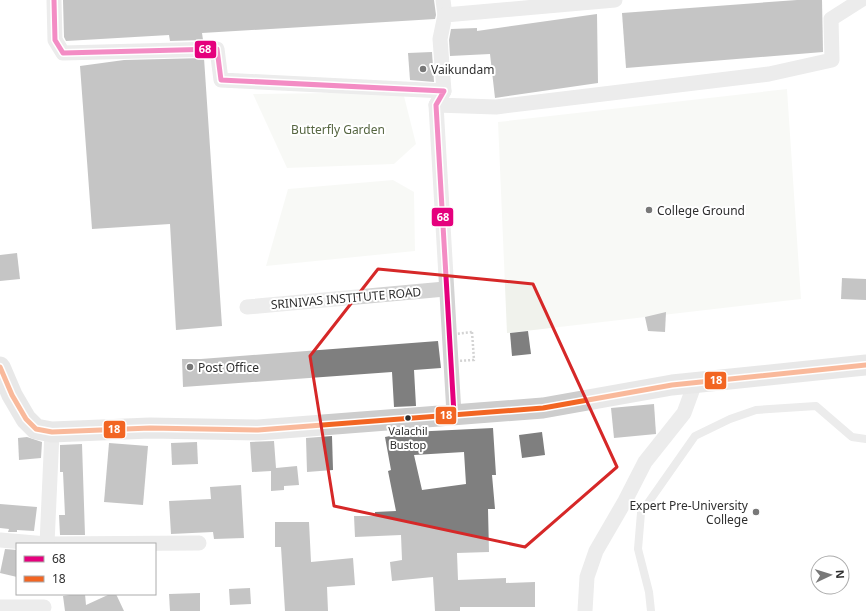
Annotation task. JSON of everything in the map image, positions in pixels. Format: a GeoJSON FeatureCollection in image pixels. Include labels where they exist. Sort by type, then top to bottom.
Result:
{"type":"FeatureCollection","features":[{"type":"Feature","properties":{"kind":"main road"},"geometry":{"type":"LineString","coordinates":[[0,367],[12,395],[26,419],[36,429],[52,432],[150,428],[258,430],[543,408],[672,385],[866,365]]}},
{"type":"Feature","properties":{"kind":"street"},"geometry":{"type":"LineString","coordinates":[[54,0],[55,40],[63,53],[217,49],[221,80],[444,91]]}},
{"type":"Feature","properties":{"kind":"street"},"geometry":{"type":"LineString","coordinates":[[443,0],[445,15],[440,39],[444,91],[436,105],[445,289],[454,414]]}},
{"type":"Feature","properties":{"kind":"street"},"geometry":{"type":"LineString","coordinates":[[445,15],[615,0]]}},
{"type":"Feature","properties":{"kind":"street"},"geometry":{"type":"LineString","coordinates":[[436,105],[496,107],[769,74],[832,60],[831,19],[861,0]]}},
{"type":"Feature","properties":{"kind":"street","name":"SRINIVAS INSTITUTE ROAD"},"geometry":{"type":"LineString","coordinates":[[247,307],[445,289]]}},
{"type":"Feature","properties":{"kind":"street"},"geometry":{"type":"LineString","coordinates":[[587,609],[587,577],[596,551],[625,501],[645,462],[684,413],[695,383]]}},
{"type":"Feature","properties":{"kind":"street"},"geometry":{"type":"LineString","coordinates":[[46,543],[52,432]]}},
{"type":"Feature","properties":{"kind":"street"},"geometry":{"type":"LineString","coordinates":[[0,540],[34,543]]}},
{"type":"Feature","properties":{"kind":"street"},"geometry":{"type":"LineString","coordinates":[[156,543],[199,543]]}},
{"type":"Feature","properties":{"kind":"street"},"geometry":{"type":"LineString","coordinates":[[0,607],[44,604]]}},
{"type":"Feature","properties":{"kind":"lane"},"geometry":{"type":"LineString","coordinates":[[652,611],[649,592],[638,550],[641,513],[695,436],[756,410],[816,406],[852,437],[866,439]]}},
{"type":"Feature","properties":{"kind":"highlighted area"},"geometry":{"type":"Polygon","coordinates":[[[378,269],[533,284],[617,467],[525,547],[334,506],[310,356],[378,269]]]}},
{"type":"Feature","properties":{"kind":"green space","name":"College Ground"},"geometry":{"type":"Polygon","coordinates":[[[787,89],[801,299],[507,333],[498,122],[787,89]]]}},
{"type":"Feature","properties":{"kind":"green space","name":"Butterfly Garden"},"geometry":{"type":"Polygon","coordinates":[[[403,92],[416,144],[394,164],[287,168],[253,94],[403,92]]]}},
{"type":"Feature","properties":{"kind":"green space"},"geometry":{"type":"Polygon","coordinates":[[[393,180],[414,192],[415,251],[266,266],[288,189],[393,180]]]}},
{"type":"Feature","properties":{"kind":"building"},"geometry":{"type":"Polygon","coordinates":[[[63,0],[434,0],[436,15],[435,19],[202,33],[203,40],[170,41],[169,35],[66,41],[64,37],[63,0]]]}},
{"type":"Feature","properties":{"kind":"building"},"geometry":{"type":"Polygon","coordinates":[[[797,0],[822,0],[823,52],[626,68],[622,13],[797,0]]]}},
{"type":"Feature","properties":{"kind":"building"},"geometry":{"type":"Polygon","coordinates":[[[597,14],[598,83],[495,98],[490,54],[450,56],[449,40],[451,29],[477,28],[477,31],[597,14]]]}},
{"type":"Feature","properties":{"kind":"building","name":"Vaikundam"},"geometry":{"type":"Polygon","coordinates":[[[432,52],[434,82],[410,80],[408,53],[432,52]]]}},
{"type":"Feature","properties":{"kind":"building"},"geometry":{"type":"Polygon","coordinates":[[[204,58],[222,326],[176,330],[170,224],[92,229],[80,66],[124,60],[204,58]]]}},
{"type":"Feature","properties":{"kind":"building"},"geometry":{"type":"Polygon","coordinates":[[[17,253],[20,279],[0,281],[0,255],[17,253]]]}},
{"type":"Feature","properties":{"kind":"building"},"geometry":{"type":"Polygon","coordinates":[[[842,278],[866,279],[866,300],[841,299],[842,278]]]}},
{"type":"Feature","properties":{"kind":"building"},"geometry":{"type":"Polygon","coordinates":[[[666,312],[665,332],[648,331],[645,317],[666,312]]]}},
{"type":"Feature","properties":{"kind":"building"},"geometry":{"type":"Polygon","coordinates":[[[528,331],[531,354],[512,356],[510,333],[528,331]]]}},
{"type":"Feature","properties":{"kind":"building"},"geometry":{"type":"Polygon","coordinates":[[[438,341],[441,368],[414,370],[416,406],[394,407],[392,372],[183,387],[182,359],[201,359],[438,341]]]}},
{"type":"Feature","properties":{"kind":"building"},"geometry":{"type":"Polygon","coordinates":[[[654,404],[656,434],[614,438],[611,408],[654,404]]]}},
{"type":"Feature","properties":{"kind":"building"},"geometry":{"type":"Polygon","coordinates":[[[493,428],[496,475],[492,475],[495,509],[488,509],[489,552],[457,553],[458,580],[506,578],[506,583],[535,582],[535,607],[460,607],[460,611],[435,611],[433,577],[392,581],[390,562],[402,560],[401,535],[355,537],[354,516],[375,516],[375,512],[396,511],[388,471],[391,470],[385,437],[411,432],[493,428]],[[464,452],[414,455],[422,490],[466,484],[464,452]]]}},
{"type":"Feature","properties":{"kind":"building"},"geometry":{"type":"Polygon","coordinates":[[[542,432],[545,455],[522,458],[519,435],[542,432]]]}},
{"type":"Feature","properties":{"kind":"building"},"geometry":{"type":"Polygon","coordinates":[[[332,436],[333,470],[307,472],[306,438],[332,436]]]}},
{"type":"Feature","properties":{"kind":"building"},"geometry":{"type":"Polygon","coordinates":[[[27,437],[42,442],[41,458],[19,460],[18,438],[27,437]]]}},
{"type":"Feature","properties":{"kind":"building"},"geometry":{"type":"Polygon","coordinates":[[[274,441],[276,468],[297,466],[299,485],[284,486],[284,490],[271,491],[271,471],[252,472],[250,442],[274,441]]]}},
{"type":"Feature","properties":{"kind":"building"},"geometry":{"type":"Polygon","coordinates":[[[197,442],[198,464],[172,465],[171,443],[197,442]]]}},
{"type":"Feature","properties":{"kind":"building"},"geometry":{"type":"Polygon","coordinates":[[[109,443],[148,446],[143,505],[104,502],[109,443]]]}},
{"type":"Feature","properties":{"kind":"building"},"geometry":{"type":"Polygon","coordinates":[[[82,444],[85,535],[60,535],[59,515],[65,515],[63,472],[60,472],[60,445],[82,444]]]}},
{"type":"Feature","properties":{"kind":"building"},"geometry":{"type":"Polygon","coordinates":[[[241,485],[244,538],[214,539],[213,532],[171,534],[169,501],[211,499],[210,487],[241,485]]]}},
{"type":"Feature","properties":{"kind":"building"},"geometry":{"type":"Polygon","coordinates":[[[0,504],[37,507],[34,531],[17,530],[17,532],[8,532],[9,529],[0,528],[0,504]]]}},
{"type":"Feature","properties":{"kind":"building"},"geometry":{"type":"Polygon","coordinates":[[[275,522],[309,522],[311,562],[353,558],[355,585],[327,587],[328,611],[285,611],[281,547],[275,547],[275,522]]]}},
{"type":"Feature","properties":{"kind":"building"},"geometry":{"type":"Polygon","coordinates":[[[5,549],[16,550],[16,577],[0,573],[5,549]]]}},
{"type":"Feature","properties":{"kind":"building"},"geometry":{"type":"Polygon","coordinates":[[[250,588],[251,604],[230,605],[229,589],[250,588]]]}},
{"type":"Feature","properties":{"kind":"building"},"geometry":{"type":"Polygon","coordinates":[[[200,593],[200,611],[170,611],[169,594],[200,593]]]}},
{"type":"Feature","properties":{"kind":"building"},"geometry":{"type":"Polygon","coordinates":[[[85,595],[86,605],[108,595],[116,595],[124,611],[65,611],[63,596],[85,595]]]}},
{"type":"Feature","properties":{"kind":"transit line","name":"68"},"geometry":{"type":"LineString","coordinates":[[54,0],[55,40],[63,53],[217,49],[221,80],[444,91],[436,105],[454,414]]}},
{"type":"Feature","properties":{"kind":"transit line","name":"18"},"geometry":{"type":"LineString","coordinates":[[0,367],[12,395],[26,419],[36,429],[52,432],[150,428],[258,430],[543,408],[672,385],[866,365]]}},
{"type":"Feature","properties":{"kind":"place","name":"Vaikundam"},"geometry":{"type":"Point","coordinates":[423,69]}},
{"type":"Feature","properties":{"kind":"place","name":"College Ground"},"geometry":{"type":"Point","coordinates":[649,210]}},
{"type":"Feature","properties":{"kind":"place","name":"Post Office"},"geometry":{"type":"Point","coordinates":[190,367]}},
{"type":"Feature","properties":{"kind":"place","name":"Valachil Bustop"},"geometry":{"type":"Point","coordinates":[408,418]}},
{"type":"Feature","properties":{"kind":"place","name":"Expert Pre-University College"},"geometry":{"type":"Point","coordinates":[756,512]}}]}
